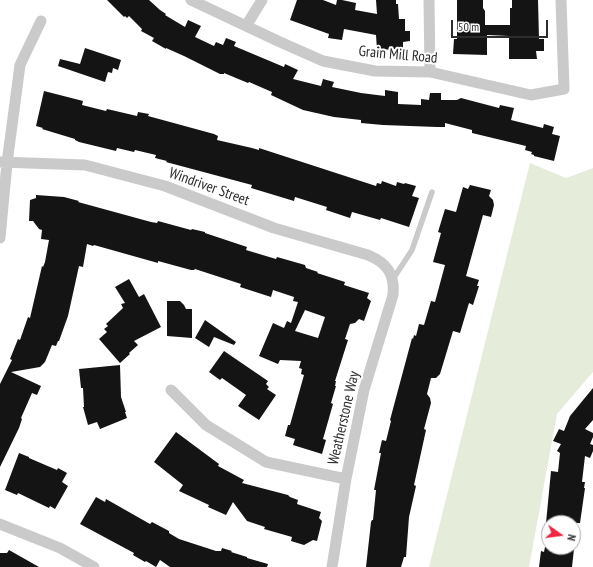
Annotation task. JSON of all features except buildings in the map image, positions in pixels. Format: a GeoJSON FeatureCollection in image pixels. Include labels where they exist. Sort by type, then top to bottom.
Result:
{"type":"FeatureCollection","features":[{"type":"Feature","properties":{"kind":"street","name":"Grain Mill Road"},"geometry":{"type":"LineString","coordinates":[[191,0],[323,61],[375,71],[430,72],[531,96],[564,89],[561,0]]}},
{"type":"Feature","properties":{"kind":"street"},"geometry":{"type":"LineString","coordinates":[[246,26],[262,0]]}},
{"type":"Feature","properties":{"kind":"street"},"geometry":{"type":"LineString","coordinates":[[429,0],[430,72]]}},
{"type":"Feature","properties":{"kind":"street"},"geometry":{"type":"LineString","coordinates":[[0,238],[4,162],[20,66],[41,21]]}},
{"type":"Feature","properties":{"kind":"street","name":"Windriver Street"},"geometry":{"type":"LineString","coordinates":[[4,162],[85,165],[165,186],[274,228],[368,254],[380,261],[386,267],[393,279]]}},
{"type":"Feature","properties":{"kind":"street","name":"Weatherstone Way"},"geometry":{"type":"LineString","coordinates":[[332,567],[346,479],[364,390],[393,295],[393,279]]}},
{"type":"Feature","properties":{"kind":"street"},"geometry":{"type":"LineString","coordinates":[[171,390],[206,425],[266,462],[346,479]]}},
{"type":"Feature","properties":{"kind":"street"},"geometry":{"type":"LineString","coordinates":[[0,524],[60,548],[94,567]]}},
{"type":"Feature","properties":{"kind":"lane"},"geometry":{"type":"LineString","coordinates":[[393,279],[412,250],[432,192]]}},
{"type":"Feature","properties":{"kind":"green space"},"geometry":{"type":"Polygon","coordinates":[[[530,163],[566,178],[593,168],[593,372],[557,414],[529,567],[429,567],[530,163]]]}}]}
